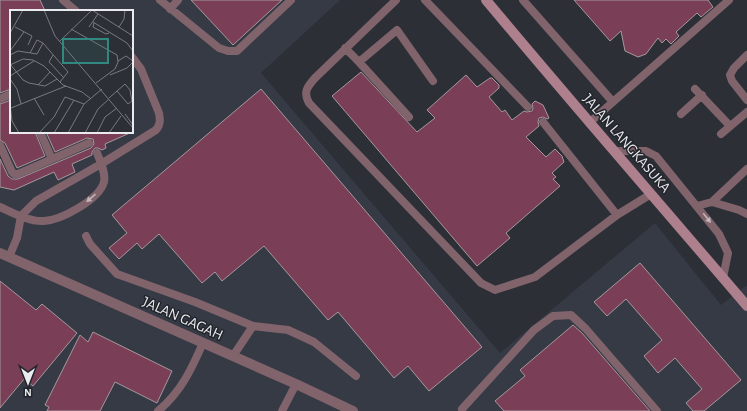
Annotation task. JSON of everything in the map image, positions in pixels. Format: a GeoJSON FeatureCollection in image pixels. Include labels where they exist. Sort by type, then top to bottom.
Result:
{"type":"FeatureCollection","features":[{"type":"Feature","properties":{"kind":"main road","name":"JALAN LANGKASUKA"},"geometry":{"type":"LineString","coordinates":[[486,0],[589,123],[615,151],[746,304]]}},
{"type":"Feature","properties":{"kind":"street","name":"JALAN GAGAH"},"geometry":{"type":"LineString","coordinates":[[4,255],[296,384],[353,411]]}},
{"type":"Feature","properties":{"kind":"lane"},"geometry":{"type":"LineString","coordinates":[[63,0],[75,10]]}},
{"type":"Feature","properties":{"kind":"lane"},"geometry":{"type":"LineString","coordinates":[[160,0],[219,48],[228,51],[237,51],[291,0]]}},
{"type":"Feature","properties":{"kind":"lane"},"geometry":{"type":"LineString","coordinates":[[170,9],[178,0]]}},
{"type":"Feature","properties":{"kind":"lane"},"geometry":{"type":"LineString","coordinates":[[396,0],[345,48],[310,84],[306,90],[306,97],[309,103],[481,283],[495,290],[535,277],[617,215],[651,194]]}},
{"type":"Feature","properties":{"kind":"lane"},"geometry":{"type":"LineString","coordinates":[[425,0],[528,107]]}},
{"type":"Feature","properties":{"kind":"lane"},"geometry":{"type":"LineString","coordinates":[[523,0],[613,102]]}},
{"type":"Feature","properties":{"kind":"lane"},"geometry":{"type":"LineString","coordinates":[[589,123],[730,0]]}},
{"type":"Feature","properties":{"kind":"lane"},"geometry":{"type":"LineString","coordinates":[[359,62],[397,30],[433,81]]}},
{"type":"Feature","properties":{"kind":"lane"},"geometry":{"type":"LineString","coordinates":[[345,48],[409,117]]}},
{"type":"Feature","properties":{"kind":"lane"},"geometry":{"type":"LineString","coordinates":[[747,55],[734,68],[730,75],[732,81],[747,100]]}},
{"type":"Feature","properties":{"kind":"lane"},"geometry":{"type":"LineString","coordinates":[[4,255],[17,238],[21,216],[36,200],[101,164],[156,130],[159,126],[159,112],[141,69],[133,57]]}},
{"type":"Feature","properties":{"kind":"lane"},"geometry":{"type":"LineString","coordinates":[[695,89],[730,126]]}},
{"type":"Feature","properties":{"kind":"lane"},"geometry":{"type":"LineString","coordinates":[[0,99],[10,94]]}},
{"type":"Feature","properties":{"kind":"lane"},"geometry":{"type":"LineString","coordinates":[[681,114],[702,96]]}},
{"type":"Feature","properties":{"kind":"lane"},"geometry":{"type":"LineString","coordinates":[[721,134],[747,112]]}},
{"type":"Feature","properties":{"kind":"lane"},"geometry":{"type":"LineString","coordinates":[[543,122],[617,215]]}},
{"type":"Feature","properties":{"kind":"lane"},"geometry":{"type":"LineString","coordinates":[[40,133],[52,159]]}},
{"type":"Feature","properties":{"kind":"lane"},"geometry":{"type":"LineString","coordinates":[[0,145],[14,174],[18,174],[89,143]]}},
{"type":"Feature","properties":{"kind":"lane"},"geometry":{"type":"LineString","coordinates":[[615,151],[646,151],[656,156],[719,234],[728,253],[724,278]]}},
{"type":"Feature","properties":{"kind":"lane"},"geometry":{"type":"LineString","coordinates":[[0,206],[21,216],[33,220],[44,221],[82,207],[102,187],[104,176],[97,153]]}},
{"type":"Feature","properties":{"kind":"lane"},"geometry":{"type":"LineString","coordinates":[[697,206],[712,202],[747,169]]}},
{"type":"Feature","properties":{"kind":"lane"},"geometry":{"type":"LineString","coordinates":[[712,202],[747,214]]}},
{"type":"Feature","properties":{"kind":"lane"},"geometry":{"type":"LineString","coordinates":[[86,236],[90,244],[117,274],[195,302],[253,326],[288,330],[314,342],[356,376]]}},
{"type":"Feature","properties":{"kind":"lane"},"geometry":{"type":"LineString","coordinates":[[462,409],[534,330],[553,316],[571,315],[586,329],[657,411]]}},
{"type":"Feature","properties":{"kind":"lane"},"geometry":{"type":"LineString","coordinates":[[233,356],[253,326]]}},
{"type":"Feature","properties":{"kind":"lane"},"geometry":{"type":"LineString","coordinates":[[158,411],[171,400],[182,386],[203,344]]}},
{"type":"Feature","properties":{"kind":"lane"},"geometry":{"type":"LineString","coordinates":[[282,411],[296,384]]}},
{"type":"Feature","properties":{"kind":"shaded area"},"geometry":{"type":"Polygon","coordinates":[[[0,0],[340,0],[261,73],[500,353],[655,223],[721,305],[747,285],[747,411],[0,411],[0,0]]]}},
{"type":"Feature","properties":{"kind":"building"},"geometry":{"type":"Polygon","coordinates":[[[0,0],[40,0],[45,10],[10,10],[10,89],[0,93],[0,0]]]}},
{"type":"Feature","properties":{"kind":"building"},"geometry":{"type":"Polygon","coordinates":[[[191,0],[282,0],[233,45],[191,0]]]}},
{"type":"Feature","properties":{"kind":"building"},"geometry":{"type":"Polygon","coordinates":[[[574,0],[708,0],[713,7],[701,17],[697,13],[676,32],[679,36],[671,44],[666,39],[662,43],[658,38],[646,54],[638,57],[625,51],[621,31],[610,41],[574,0]]]}},
{"type":"Feature","properties":{"kind":"building"},"geometry":{"type":"Polygon","coordinates":[[[361,72],[417,132],[435,118],[427,110],[466,75],[477,87],[492,78],[499,85],[499,88],[489,97],[502,112],[505,110],[512,120],[524,111],[532,111],[532,104],[535,101],[543,105],[549,118],[539,118],[539,126],[526,137],[546,157],[555,149],[562,156],[564,162],[552,173],[556,177],[553,179],[560,186],[506,233],[510,238],[477,266],[332,96],[361,72]]]}},
{"type":"Feature","properties":{"kind":"building"},"geometry":{"type":"Polygon","coordinates":[[[261,89],[482,347],[429,391],[408,366],[394,378],[338,312],[328,320],[264,246],[222,281],[215,272],[202,283],[159,234],[142,249],[137,243],[119,259],[109,248],[127,233],[112,215],[261,89]]]}},
{"type":"Feature","properties":{"kind":"building"},"geometry":{"type":"Polygon","coordinates":[[[10,100],[10,133],[35,133],[45,156],[17,168],[5,143],[0,140],[0,104],[10,100]]]}},
{"type":"Feature","properties":{"kind":"building"},"geometry":{"type":"Polygon","coordinates":[[[46,133],[130,133],[105,144],[106,148],[102,150],[95,148],[92,155],[72,164],[75,172],[58,180],[54,172],[14,190],[0,187],[0,159],[8,176],[12,179],[18,179],[91,148],[94,144],[93,139],[87,138],[55,152],[46,133]]]}},
{"type":"Feature","properties":{"kind":"building"},"geometry":{"type":"Polygon","coordinates":[[[640,263],[741,380],[704,411],[693,411],[686,403],[702,389],[675,358],[658,373],[644,356],[662,340],[626,299],[607,316],[594,302],[640,263]]]}},
{"type":"Feature","properties":{"kind":"building"},"geometry":{"type":"Polygon","coordinates":[[[0,281],[36,310],[42,304],[77,333],[33,386],[24,379],[0,408],[0,281]]]}},
{"type":"Feature","properties":{"kind":"building"},"geometry":{"type":"Polygon","coordinates":[[[573,325],[582,333],[650,411],[504,411],[495,401],[525,376],[520,370],[573,325]]]}},
{"type":"Feature","properties":{"kind":"building"},"geometry":{"type":"Polygon","coordinates":[[[93,332],[172,371],[157,403],[115,382],[100,411],[47,411],[49,407],[45,405],[80,335],[88,342],[93,332]]]}}]}
